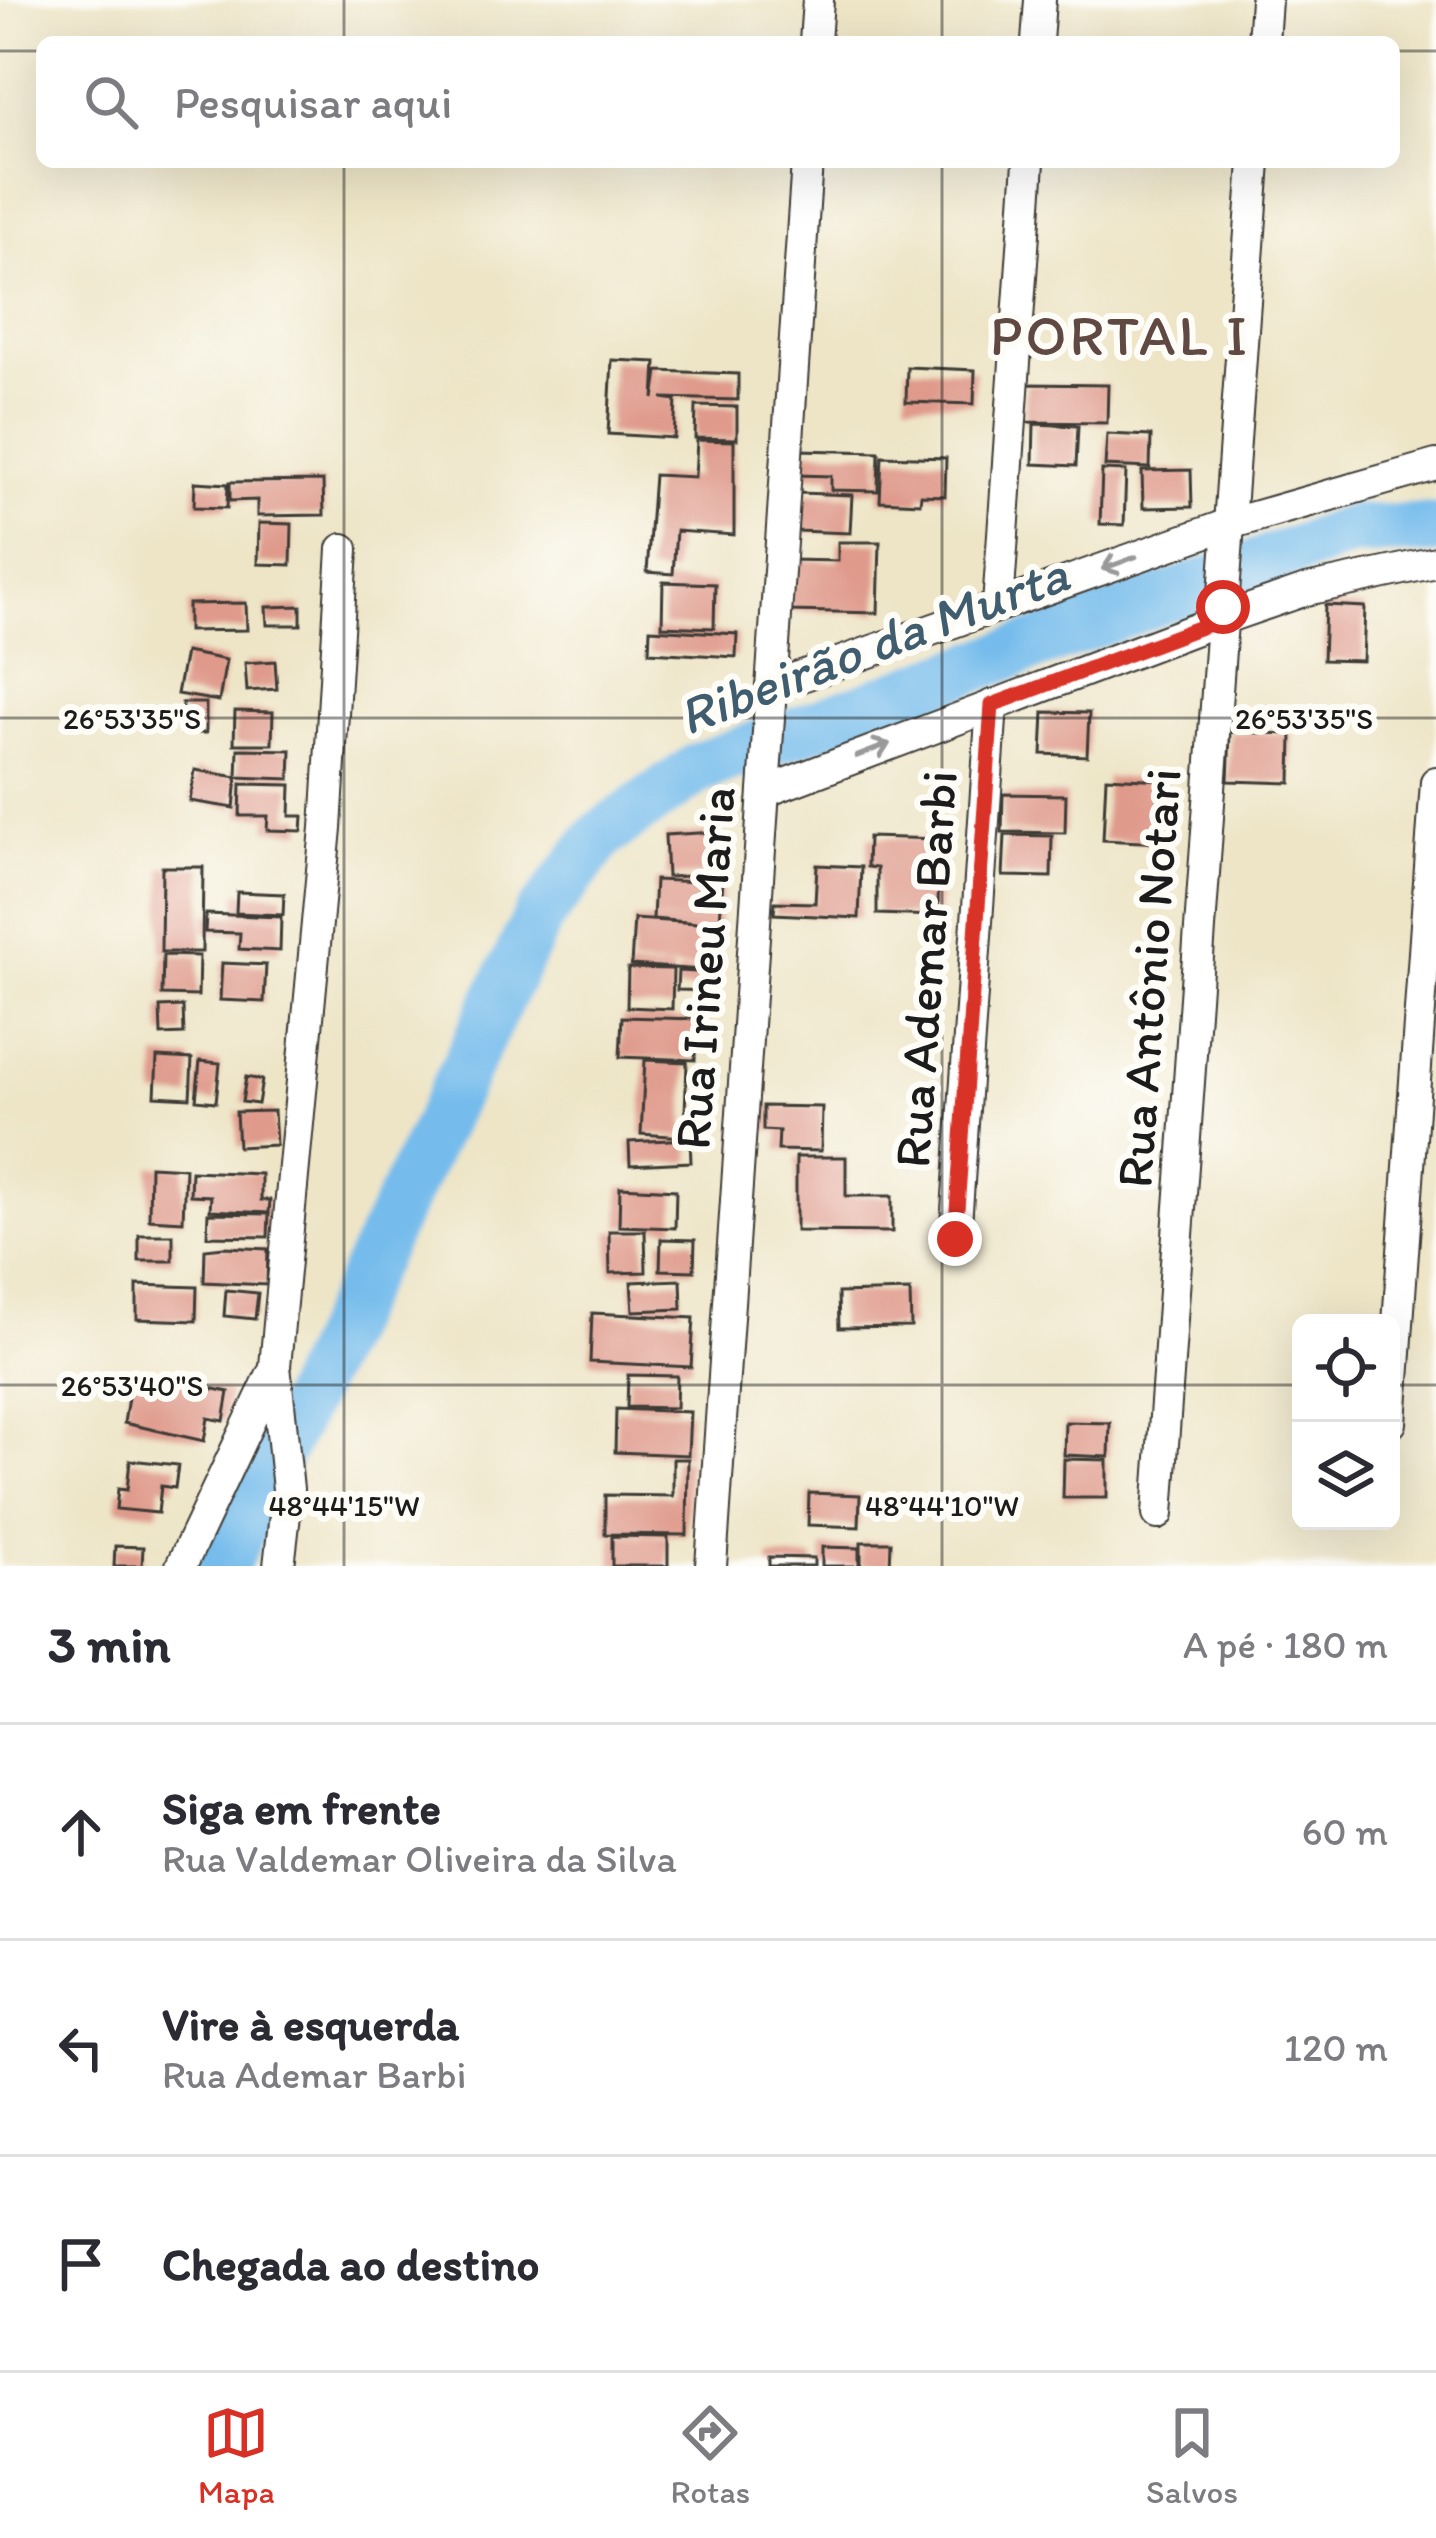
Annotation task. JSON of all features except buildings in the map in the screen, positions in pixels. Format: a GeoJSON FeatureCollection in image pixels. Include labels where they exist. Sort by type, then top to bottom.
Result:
{"type":"FeatureCollection","features":[{"type":"Feature","properties":{"kind":"street"},"geometry":{"type":"LineString","coordinates":[[815,36],[818,0]]}},
{"type":"Feature","properties":{"kind":"street"},"geometry":{"type":"LineString","coordinates":[[1037,36],[1040,0]]}},
{"type":"Feature","properties":{"kind":"street"},"geometry":{"type":"LineString","coordinates":[[1263,36],[1266,0]]}},
{"type":"Feature","properties":{"kind":"street","name":"Rua Irineu Maria"},"geometry":{"type":"LineString","coordinates":[[711,1566],[807,168]]}},
{"type":"Feature","properties":{"kind":"street"},"geometry":{"type":"LineString","coordinates":[[998,606],[1029,168]]}},
{"type":"Feature","properties":{"kind":"street","name":"Rua Antônio Notari"},"geometry":{"type":"LineString","coordinates":[[1158,1514],[1255,168]]}},
{"type":"Feature","properties":{"kind":"street"},"geometry":{"type":"LineString","coordinates":[[770,698],[998,606],[1436,465]]}},
{"type":"Feature","properties":{"kind":"street"},"geometry":{"type":"LineString","coordinates":[[279,1566],[288,1490],[275,1366],[324,850],[343,549]]}},
{"type":"Feature","properties":{"kind":"street"},"geometry":{"type":"LineString","coordinates":[[765,785],[992,705],[1222,613],[1436,562]]}},
{"type":"Feature","properties":{"kind":"street","name":"Rua Ademar Barbi"},"geometry":{"type":"LineString","coordinates":[[955,1239],[992,705]]}},
{"type":"Feature","properties":{"kind":"street"},"geometry":{"type":"LineString","coordinates":[[1391,1422],[1436,782]]}},
{"type":"Feature","properties":{"kind":"street"},"geometry":{"type":"LineString","coordinates":[[181,1566],[275,1366]]}},
{"type":"Feature","properties":{"kind":"waterway","name":"Ribeirão da Murta"},"geometry":{"type":"LineString","coordinates":[[223,1566],[538,918],[601,836],[700,767],[1352,530],[1436,529]]}},
{"type":"Feature","properties":{"kind":"district","name":"PORTAL I"},"geometry":{"type":"Point","coordinates":[1120,335]}},
{"type":"Feature","properties":{"kind":"route"},"geometry":{"type":"LineString","coordinates":[[955,1239],[992,705],[1222,619],[1223,607]]}}]}
